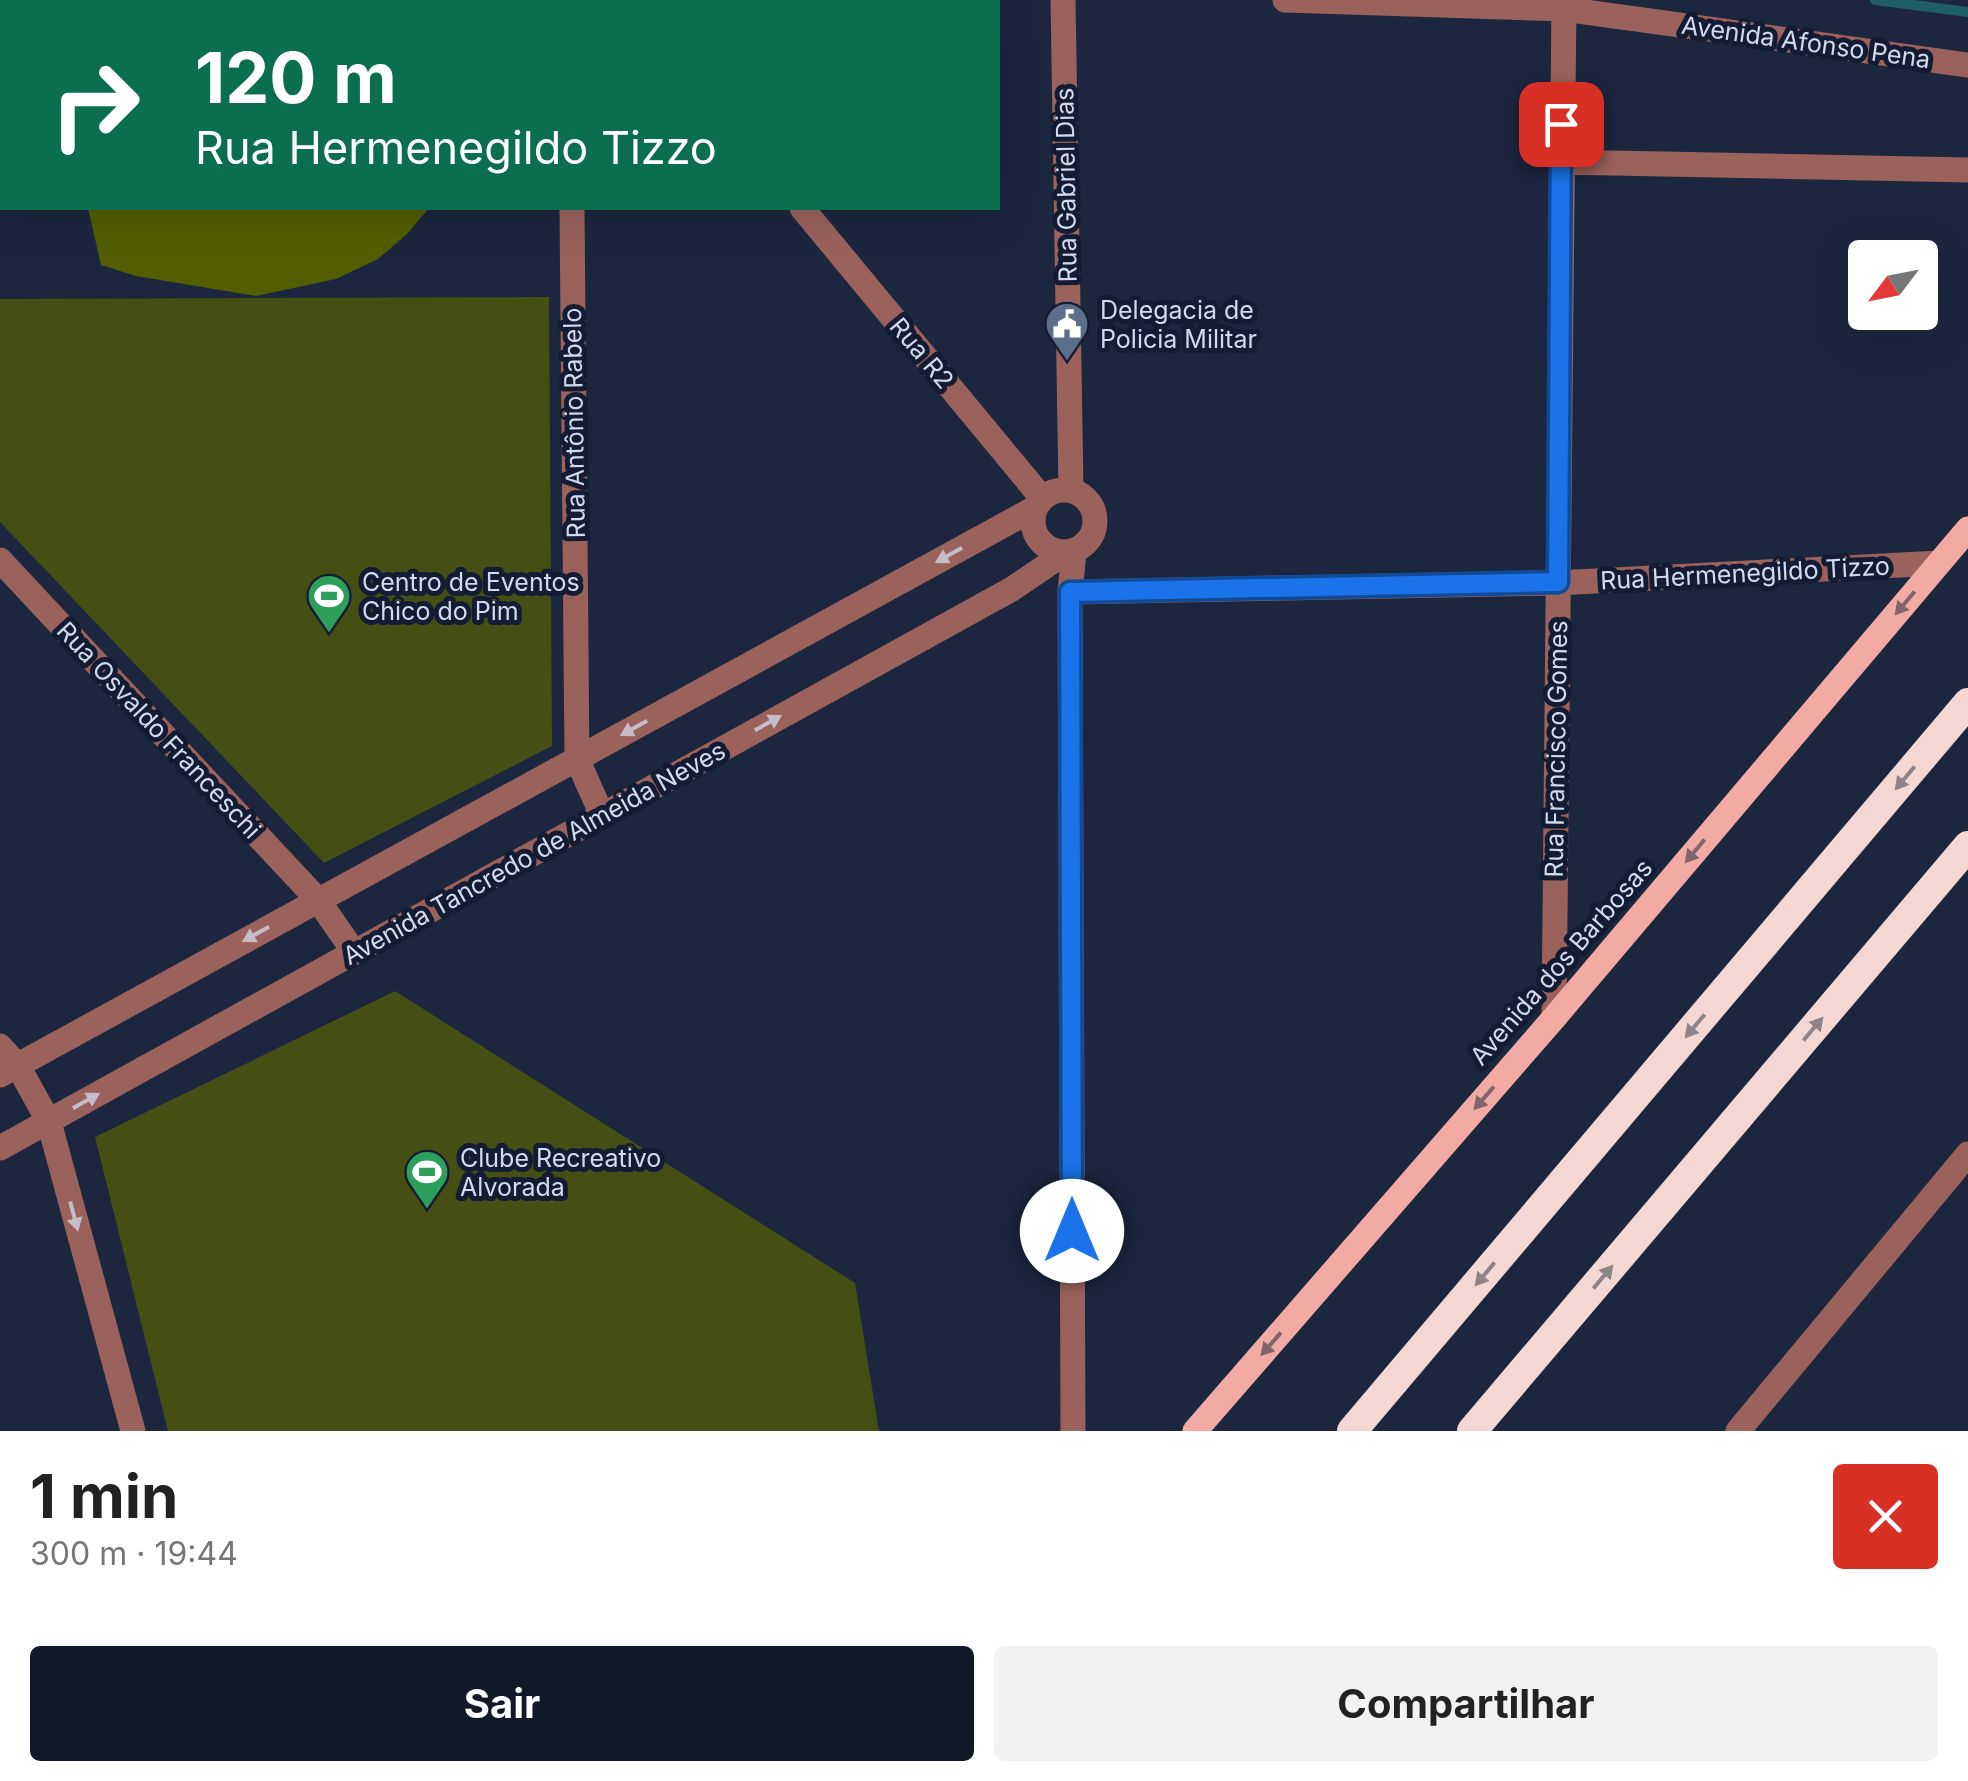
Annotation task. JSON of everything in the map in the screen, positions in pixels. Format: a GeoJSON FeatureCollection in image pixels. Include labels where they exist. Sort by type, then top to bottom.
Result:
{"type":"FeatureCollection","features":[{"type":"Feature","properties":{"kind":"highway"},"geometry":{"type":"LineString","coordinates":[[1352,1431],[1968,704]]}},
{"type":"Feature","properties":{"kind":"highway"},"geometry":{"type":"LineString","coordinates":[[1472,1431],[1968,846]]}},
{"type":"Feature","properties":{"kind":"main road","name":"Avenida dos Barbosas"},"geometry":{"type":"LineString","coordinates":[[1196,1431],[1554,1018],[1968,529]]}},
{"type":"Feature","properties":{"kind":"street","name":"Rua Gabriel Dias"},"geometry":{"type":"LineString","coordinates":[[1062,0],[1071,490],[1085,498],[1094,512],[1095,528],[1088,543],[1070,552],[1073,1431]]}},
{"type":"Feature","properties":{"kind":"street","name":"Avenida Afonso Pena"},"geometry":{"type":"LineString","coordinates":[[1285,0],[1564,4],[1968,64]]}},
{"type":"Feature","properties":{"kind":"street","name":"Rua Francisco Gomes"},"geometry":{"type":"LineString","coordinates":[[1554,1018],[1564,4]]}},
{"type":"Feature","properties":{"kind":"street"},"geometry":{"type":"LineString","coordinates":[[1560,162],[1968,170]]}},
{"type":"Feature","properties":{"kind":"street","name":"Rua Antônio Rabelo"},"geometry":{"type":"LineString","coordinates":[[572,210],[577,759]]}},
{"type":"Feature","properties":{"kind":"street","name":"Rua R2"},"geometry":{"type":"LineString","coordinates":[[804,210],[1038,503]]}},
{"type":"Feature","properties":{"kind":"street"},"geometry":{"type":"LineString","coordinates":[[132,1431],[48,1122],[6,1063],[577,759],[1055,490],[1071,490]]}},
{"type":"Feature","properties":{"kind":"street"},"geometry":{"type":"LineString","coordinates":[[1038,503],[1032,524],[1038,539],[1050,550],[1070,552]]}},
{"type":"Feature","properties":{"kind":"street","name":"Avenida Tancredo de Almeida Neves"},"geometry":{"type":"LineString","coordinates":[[0,1148],[1012,589],[1070,552]]}},
{"type":"Feature","properties":{"kind":"street","name":"Rua Osvaldo Franceschi"},"geometry":{"type":"LineString","coordinates":[[0,560],[318,900],[354,952]]}},
{"type":"Feature","properties":{"kind":"street","name":"Rua Hermenegildo Tizzo"},"geometry":{"type":"LineString","coordinates":[[1070,592],[1558,582],[1940,563]]}},
{"type":"Feature","properties":{"kind":"street"},"geometry":{"type":"LineString","coordinates":[[577,759],[602,815]]}},
{"type":"Feature","properties":{"kind":"street"},"geometry":{"type":"LineString","coordinates":[[1738,1431],[1968,1154]]}},
{"type":"Feature","properties":{"kind":"green space"},"geometry":{"type":"Polygon","coordinates":[[[88,210],[427,210],[378,259],[336,279],[256,296],[136,276],[101,265],[88,210]]]}},
{"type":"Feature","properties":{"kind":"green space","name":"Centro de Eventos Chico do Pim"},"geometry":{"type":"Polygon","coordinates":[[[549,297],[552,746],[324,863],[0,522],[0,299],[549,297]]]}},
{"type":"Feature","properties":{"kind":"green space","name":"Clube Recreativo Alvorada"},"geometry":{"type":"Polygon","coordinates":[[[395,991],[855,1283],[879,1431],[168,1431],[95,1137],[395,991]]]}},
{"type":"Feature","properties":{"kind":"waterway"},"geometry":{"type":"LineString","coordinates":[[1875,0],[1968,12]]}},
{"type":"Feature","properties":{"kind":"place","name":"Delegacia de Policia Militar"},"geometry":{"type":"Point","coordinates":[1067,362]}},
{"type":"Feature","properties":{"kind":"place","name":"Centro de Eventos Chico do Pim"},"geometry":{"type":"Point","coordinates":[329,634]}},
{"type":"Feature","properties":{"kind":"place","name":"Clube Recreativo Alvorada"},"geometry":{"type":"Point","coordinates":[427,1210]}},
{"type":"Feature","properties":{"kind":"route"},"geometry":{"type":"LineString","coordinates":[[1072,1231],[1070,592],[1558,582],[1561,124]]}}]}
